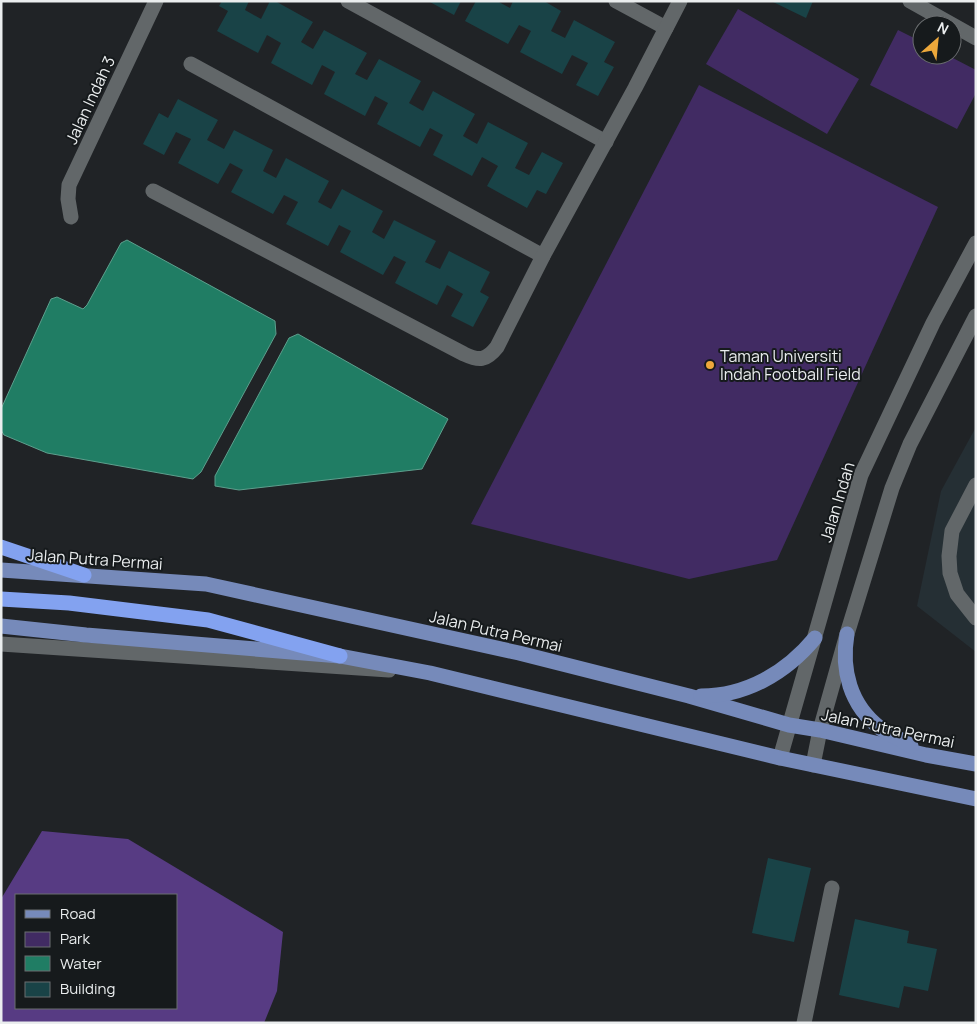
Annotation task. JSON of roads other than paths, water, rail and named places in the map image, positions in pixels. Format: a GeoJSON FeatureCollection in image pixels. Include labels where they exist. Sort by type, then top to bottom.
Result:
{"type":"FeatureCollection","features":[{"type":"Feature","properties":{"kind":"highway"},"geometry":{"type":"LineString","coordinates":[[1,547],[84,575]]}},
{"type":"Feature","properties":{"kind":"highway"},"geometry":{"type":"LineString","coordinates":[[1,599],[69,602],[208,620],[340,656]]}},
{"type":"Feature","properties":{"kind":"main road","name":"Jalan Putra Permai"},"geometry":{"type":"LineString","coordinates":[[1,570],[206,584],[519,653],[689,696],[789,725],[976,764]]}},
{"type":"Feature","properties":{"kind":"main road"},"geometry":{"type":"LineString","coordinates":[[1,626],[95,636],[340,656],[430,673],[780,758],[976,799]]}},
{"type":"Feature","properties":{"kind":"main road"},"geometry":{"type":"LineString","coordinates":[[847,634],[845,648],[846,671],[852,692],[859,705],[880,728],[926,755]]}},
{"type":"Feature","properties":{"kind":"main road"},"geometry":{"type":"LineString","coordinates":[[689,696],[725,694],[760,683],[790,664],[814,638]]}},
{"type":"Feature","properties":{"kind":"street","name":"Jalan Indah 3"},"geometry":{"type":"LineString","coordinates":[[71,217],[68,199],[70,185],[156,1]]}},
{"type":"Feature","properties":{"kind":"street"},"geometry":{"type":"LineString","coordinates":[[348,1],[606,142]]}},
{"type":"Feature","properties":{"kind":"street"},"geometry":{"type":"LineString","coordinates":[[616,1],[666,28]]}},
{"type":"Feature","properties":{"kind":"street"},"geometry":{"type":"LineString","coordinates":[[153,191],[472,358],[481,359],[490,355],[497,347],[543,256],[606,142],[680,1]]}},
{"type":"Feature","properties":{"kind":"street"},"geometry":{"type":"LineString","coordinates":[[910,1],[976,38]]}},
{"type":"Feature","properties":{"kind":"street"},"geometry":{"type":"LineString","coordinates":[[192,64],[543,256]]}},
{"type":"Feature","properties":{"kind":"street","name":"Jalan Indah"},"geometry":{"type":"LineString","coordinates":[[780,758],[861,475],[933,323],[976,243]]}},
{"type":"Feature","properties":{"kind":"street"},"geometry":{"type":"LineString","coordinates":[[812,765],[847,634],[892,488],[910,444],[976,316]]}},
{"type":"Feature","properties":{"kind":"street"},"geometry":{"type":"LineString","coordinates":[[976,484],[952,530],[949,556],[950,573],[957,594],[976,618]]}},
{"type":"Feature","properties":{"kind":"street"},"geometry":{"type":"LineString","coordinates":[[1,644],[430,673]]}},
{"type":"Feature","properties":{"kind":"street"},"geometry":{"type":"LineString","coordinates":[[809,1022],[832,888]]}},
{"type":"Feature","properties":{"kind":"water"},"geometry":{"type":"Polygon","coordinates":[[[127,240],[275,321],[276,334],[201,472],[193,479],[47,453],[4,435],[1,430],[1,409],[51,299],[57,297],[83,309],[121,243],[127,240]]]}},
{"type":"Feature","properties":{"kind":"water"},"geometry":{"type":"Polygon","coordinates":[[[298,334],[448,419],[422,469],[239,490],[215,486],[215,476],[289,338],[298,334]]]}},
{"type":"Feature","properties":{"kind":"place","name":"Taman Universiti Indah Football Field"},"geometry":{"type":"Point","coordinates":[710,365]}}]}
